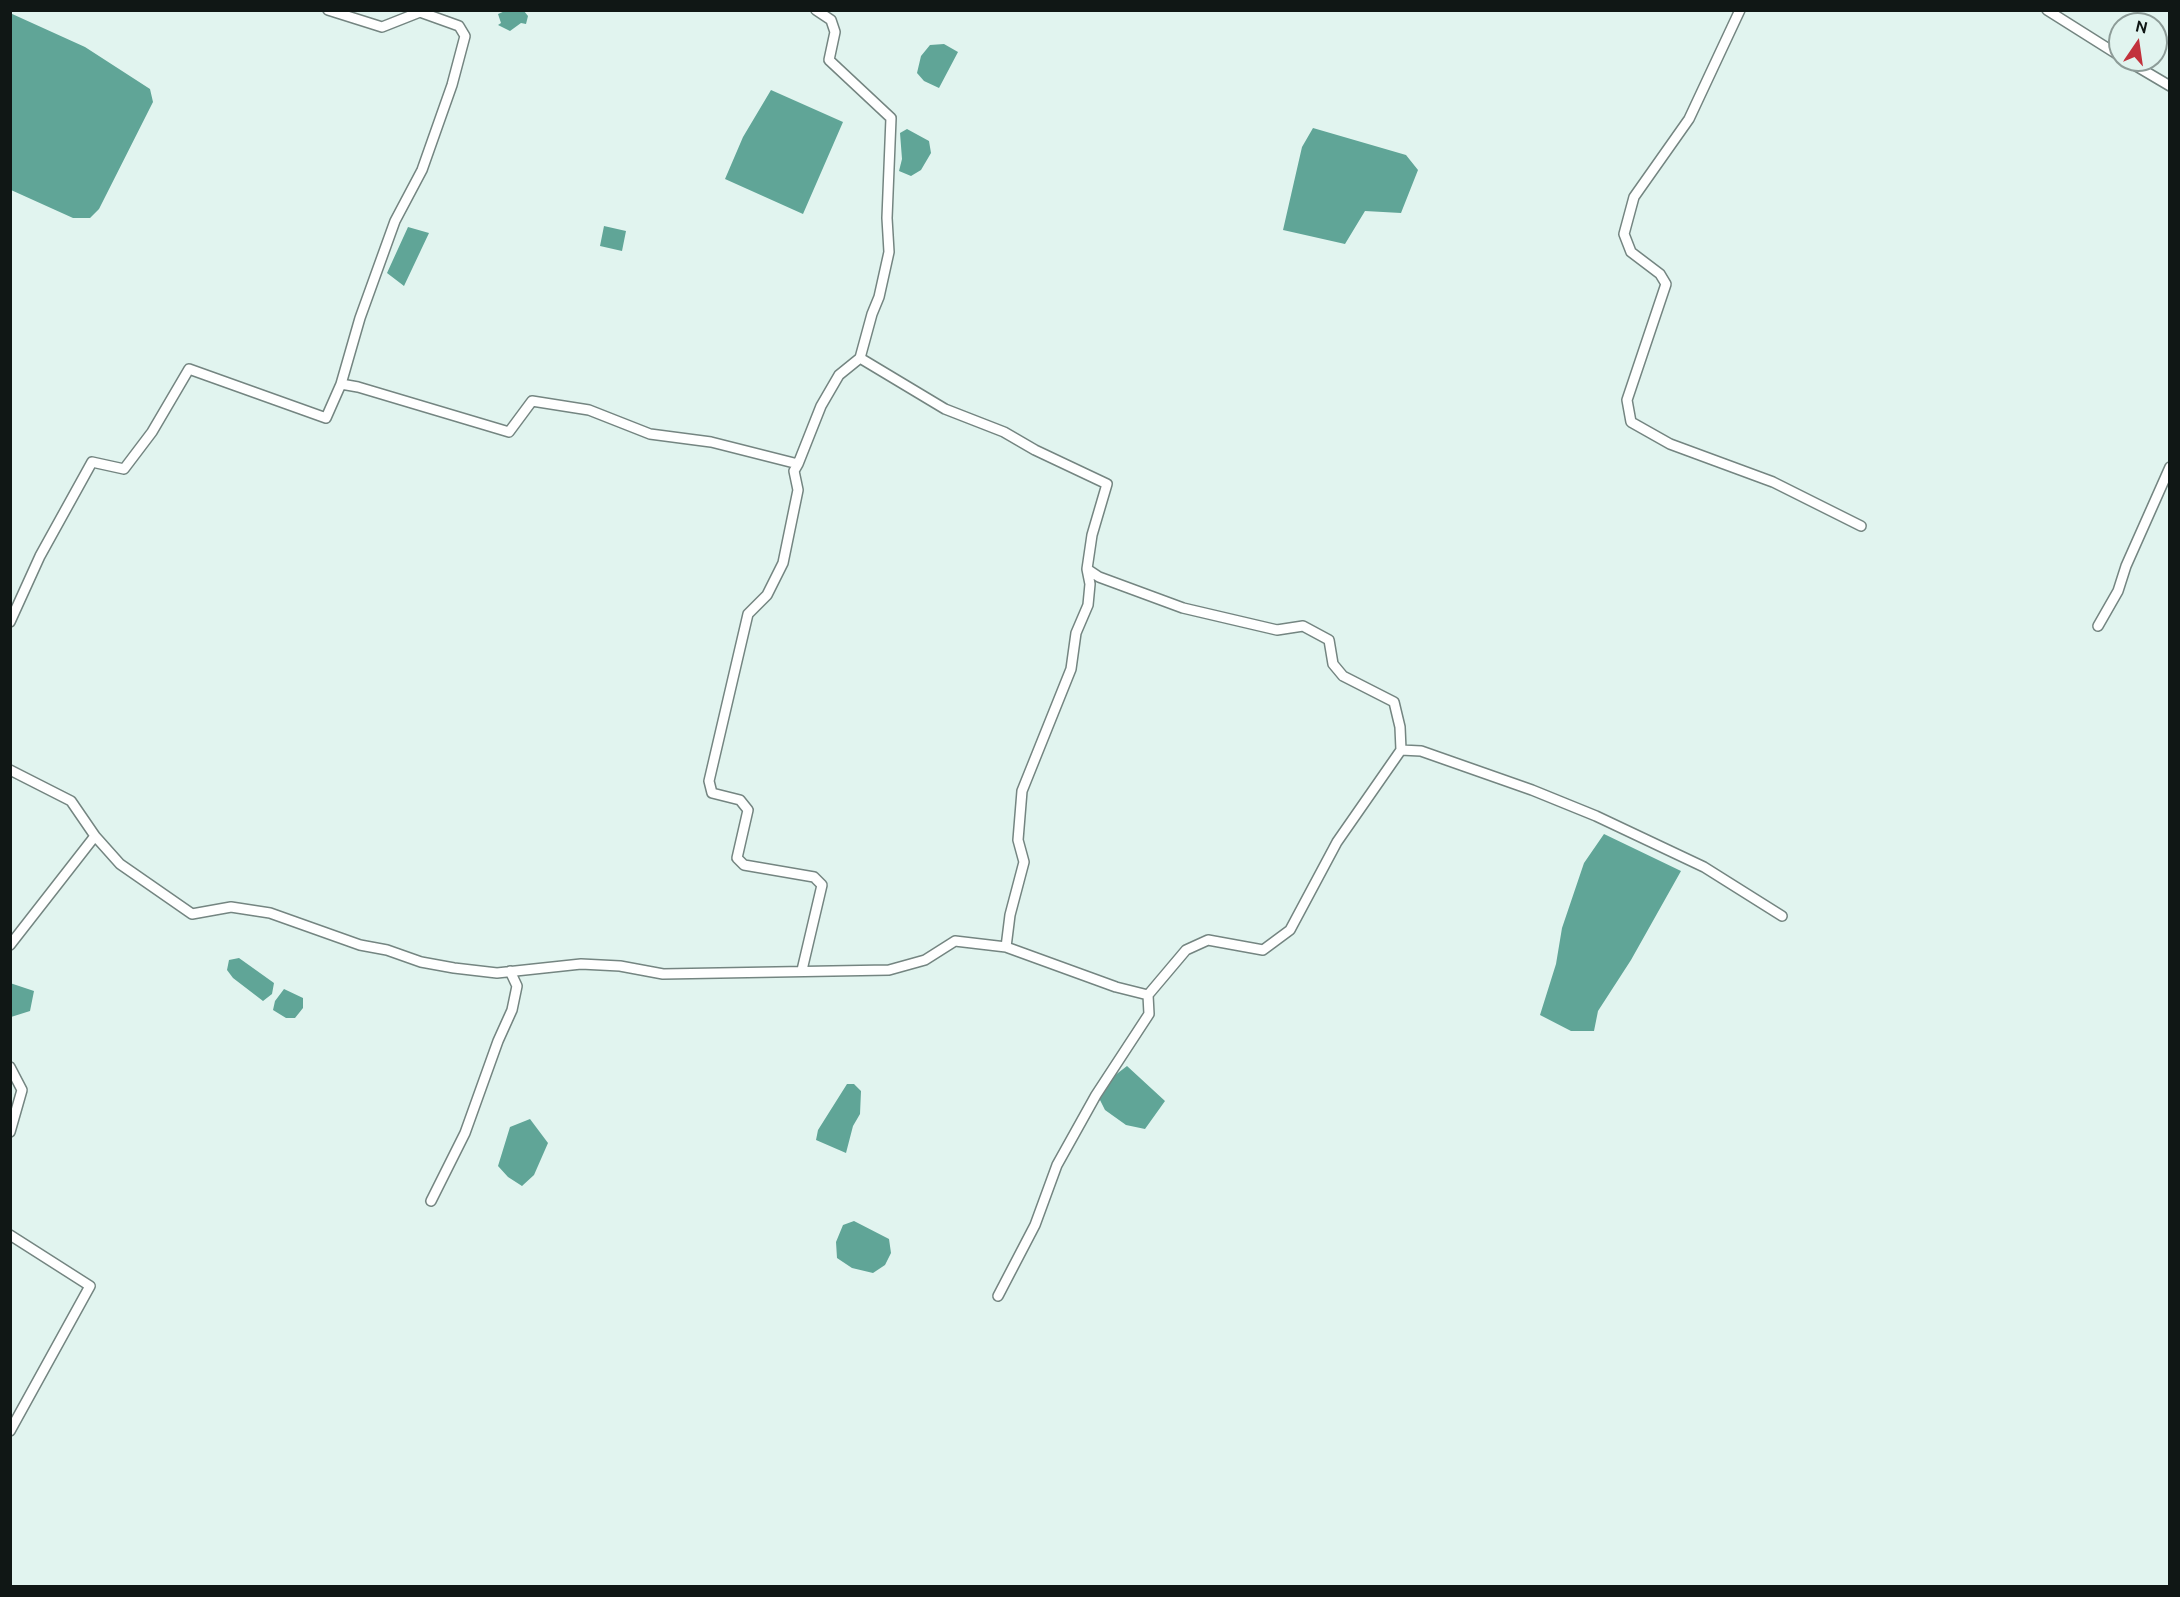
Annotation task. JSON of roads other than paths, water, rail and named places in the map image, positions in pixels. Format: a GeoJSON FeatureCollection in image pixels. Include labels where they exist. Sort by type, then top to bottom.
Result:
{"type":"FeatureCollection","features":[{"type":"Feature","properties":{"kind":"street"},"geometry":{"type":"LineString","coordinates":[[10,622],[40,556],[92,462],[124,470],[152,432],[189,369],[326,418],[341,384],[360,318],[394,222],[426,160],[452,85],[465,36],[459,26],[420,11],[382,27],[328,10]]}},
{"type":"Feature","properties":{"kind":"street"},"geometry":{"type":"LineString","coordinates":[[802,970],[822,885],[814,877],[744,866],[737,858],[748,810],[740,800],[712,793],[709,781],[748,614],[768,595],[783,564],[798,490],[794,471],[821,406],[839,375],[860,358],[879,297],[889,252],[887,218],[891,118],[829,60],[835,32],[831,20],[816,10]]}},
{"type":"Feature","properties":{"kind":"street"},"geometry":{"type":"LineString","coordinates":[[1740,10],[1689,119],[1645,178],[1631,206],[1624,234],[1632,252],[1660,274],[1666,284],[1627,400],[1631,422],[1670,444],[1773,482],[1861,526]]}},
{"type":"Feature","properties":{"kind":"street"},"geometry":{"type":"LineString","coordinates":[[2047,10],[2108,48]]}},
{"type":"Feature","properties":{"kind":"street"},"geometry":{"type":"LineString","coordinates":[[2146,72],[2169,86]]}},
{"type":"Feature","properties":{"kind":"street"},"geometry":{"type":"LineString","coordinates":[[860,358],[945,409],[1004,432],[1035,450],[1107,484],[1092,535],[1087,569],[1090,584],[1088,605],[1076,633],[1071,669],[1022,791],[1018,840],[1024,861],[1010,915],[1006,947]]}},
{"type":"Feature","properties":{"kind":"street"},"geometry":{"type":"LineString","coordinates":[[341,384],[509,432],[532,401],[590,410],[650,434],[711,442],[798,464]]}},
{"type":"Feature","properties":{"kind":"street"},"geometry":{"type":"LineString","coordinates":[[2098,626],[2118,591],[2126,566],[2169,467]]}},
{"type":"Feature","properties":{"kind":"street"},"geometry":{"type":"LineString","coordinates":[[998,1296],[1035,1225],[1056,1165],[1096,1095],[1149,1014],[1148,995],[1186,950],[1208,940],[1263,950],[1290,930],[1337,842],[1401,750],[1400,727],[1394,702],[1343,676],[1334,664],[1329,640],[1304,626],[1277,630],[1183,608],[1099,577],[1087,569]]}},
{"type":"Feature","properties":{"kind":"street"},"geometry":{"type":"LineString","coordinates":[[1401,750],[1421,751],[1479,770],[1596,816],[1704,867],[1782,916]]}},
{"type":"Feature","properties":{"kind":"street"},"geometry":{"type":"LineString","coordinates":[[10,770],[71,801],[95,836],[120,864],[192,914],[231,907],[270,913],[360,945],[387,950],[421,962],[497,973],[581,964],[620,966],[663,974],[889,970],[925,960],[955,941],[1006,947],[1116,987],[1148,995]]}},
{"type":"Feature","properties":{"kind":"street"},"geometry":{"type":"LineString","coordinates":[[10,945],[95,836]]}},
{"type":"Feature","properties":{"kind":"street"},"geometry":{"type":"LineString","coordinates":[[431,1201],[440,1189],[465,1133],[498,1041],[512,1010],[517,986],[510,971]]}},
{"type":"Feature","properties":{"kind":"street"},"geometry":{"type":"LineString","coordinates":[[10,1067],[22,1090],[10,1132]]}},
{"type":"Feature","properties":{"kind":"street"},"geometry":{"type":"LineString","coordinates":[[10,1235],[90,1286],[10,1431]]}}]}
